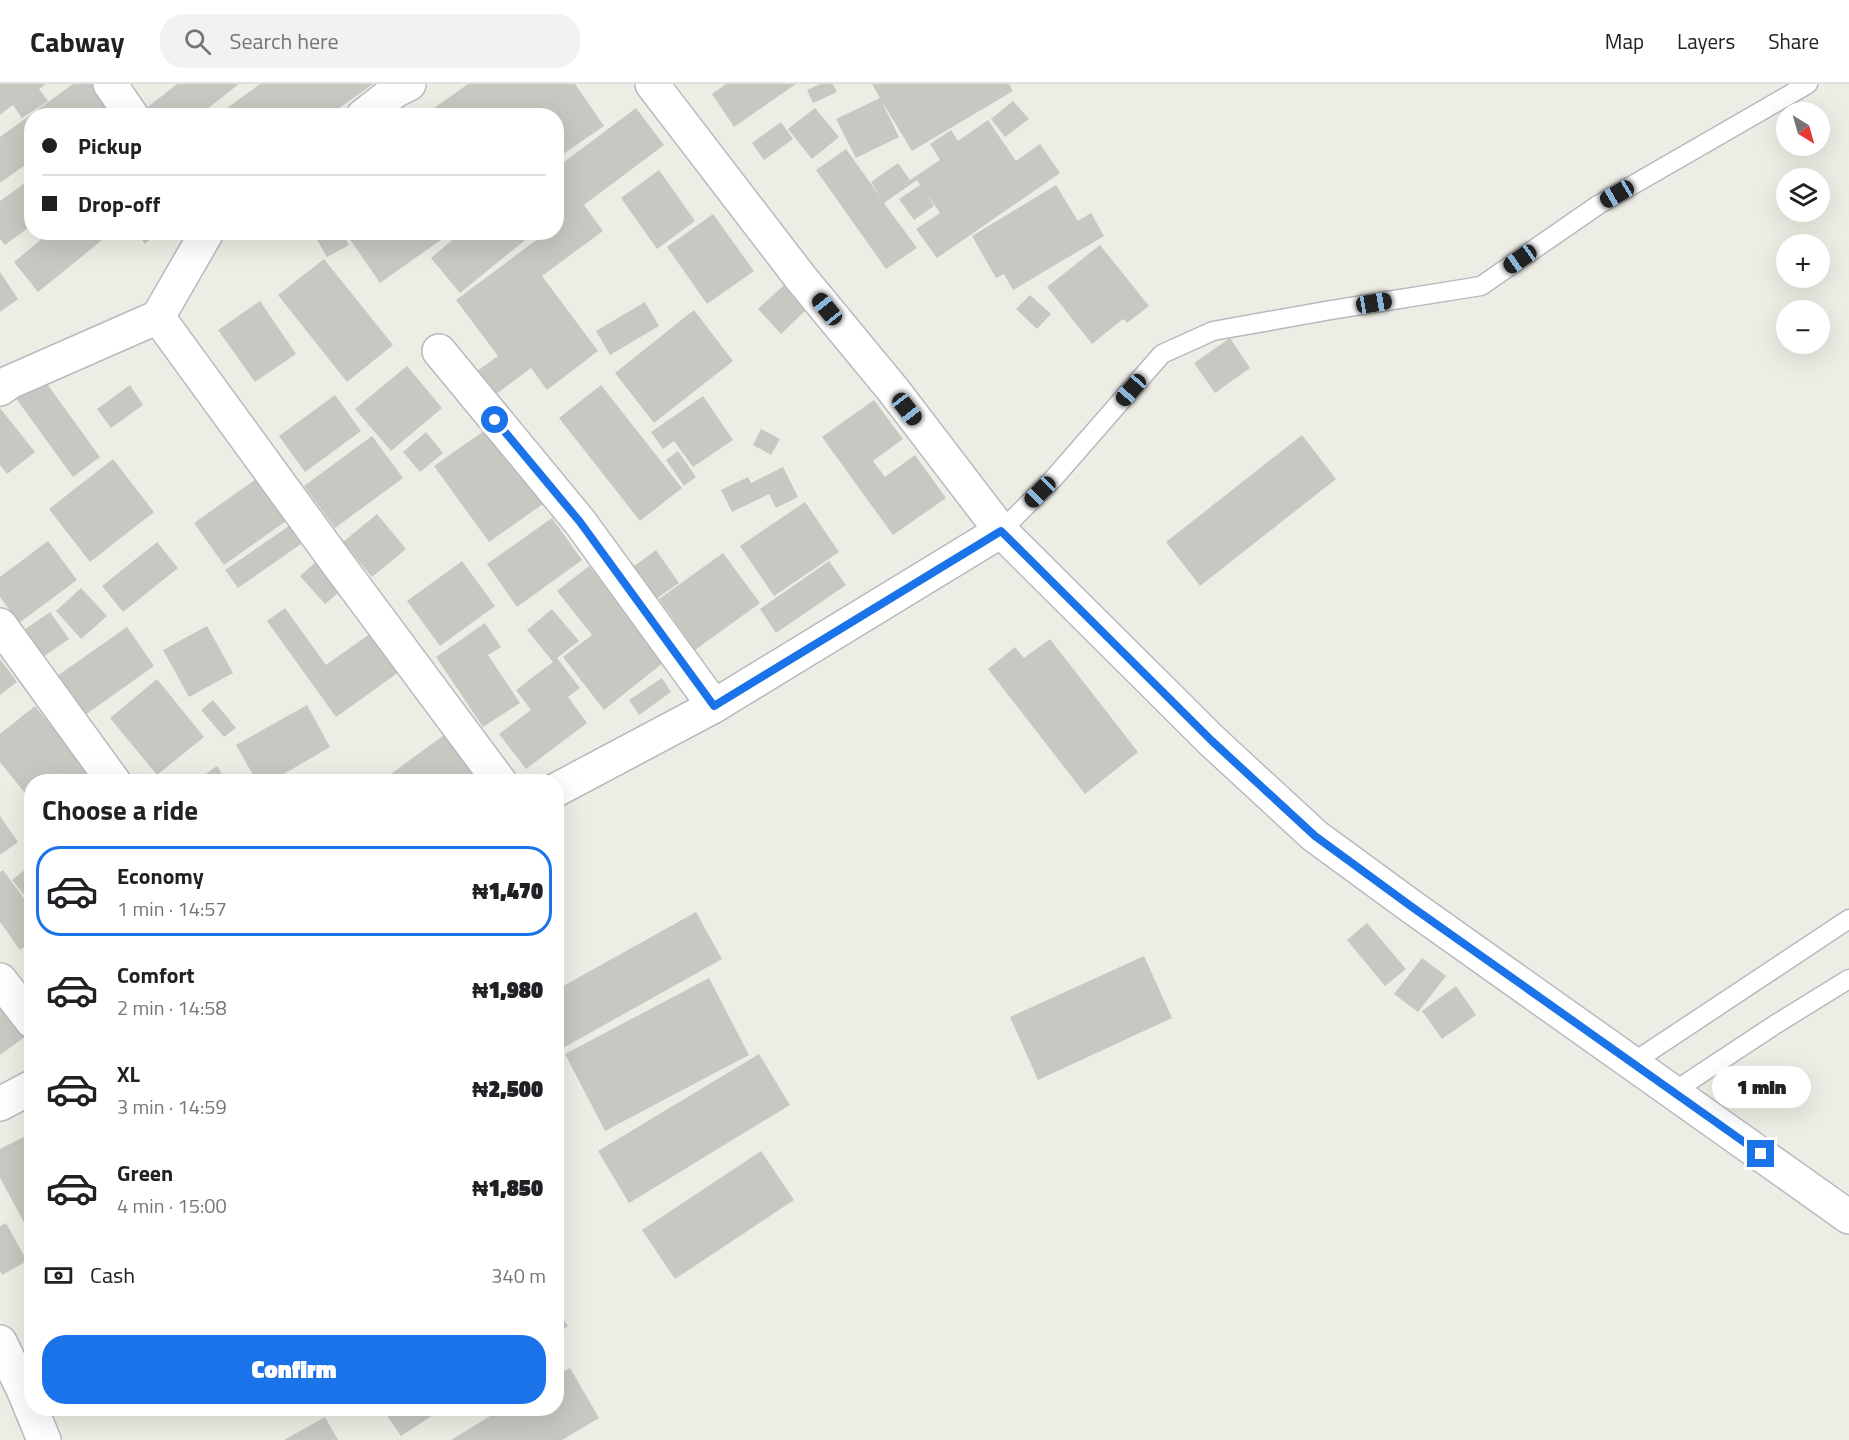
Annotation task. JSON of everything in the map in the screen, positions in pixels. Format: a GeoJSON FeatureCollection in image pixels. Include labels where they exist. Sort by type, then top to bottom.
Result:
{"type":"FeatureCollection","features":[{"type":"Feature","properties":{"kind":"street"},"geometry":{"type":"LineString","coordinates":[[111,84],[127,108]]}},
{"type":"Feature","properties":{"kind":"street"},"geometry":{"type":"LineString","coordinates":[[373,108],[395,91],[409,84]]}},
{"type":"Feature","properties":{"kind":"street"},"geometry":{"type":"LineString","coordinates":[[652,84],[800,277],[894,391],[1001,531],[1212,741],[1315,836],[1849,1217]]}},
{"type":"Feature","properties":{"kind":"street"},"geometry":{"type":"LineString","coordinates":[[0,389],[10,381],[158,317],[202,240]]}},
{"type":"Feature","properties":{"kind":"street"},"geometry":{"type":"LineString","coordinates":[[158,317],[494,774]]}},
{"type":"Feature","properties":{"kind":"street"},"geometry":{"type":"LineString","coordinates":[[439,351],[580,522],[714,706]]}},
{"type":"Feature","properties":{"kind":"street"},"geometry":{"type":"LineString","coordinates":[[564,786],[714,706],[1001,531]]}},
{"type":"Feature","properties":{"kind":"street"},"geometry":{"type":"LineString","coordinates":[[0,625],[108,774]]}},
{"type":"Feature","properties":{"kind":"street"},"geometry":{"type":"LineString","coordinates":[[0,980],[24,1011]]}},
{"type":"Feature","properties":{"kind":"street"},"geometry":{"type":"LineString","coordinates":[[0,1104],[24,1091]]}},
{"type":"Feature","properties":{"kind":"street"},"geometry":{"type":"LineString","coordinates":[[0,1342],[24,1391]]}},
{"type":"Feature","properties":{"kind":"street"},"geometry":{"type":"LineString","coordinates":[[34,1416],[44,1440]]}},
{"type":"Feature","properties":{"kind":"lane"},"geometry":{"type":"LineString","coordinates":[[1001,531],[1053,479],[1162,354],[1213,331],[1481,286],[1598,205],[1808,84]]}},
{"type":"Feature","properties":{"kind":"lane"},"geometry":{"type":"LineString","coordinates":[[1632,1063],[1849,919]]}},
{"type":"Feature","properties":{"kind":"lane"},"geometry":{"type":"LineString","coordinates":[[1673,1092],[1849,979]]}},
{"type":"Feature","properties":{"kind":"building"},"geometry":{"type":"Polygon","coordinates":[[[0,84],[46,84],[39,89],[48,101],[37,108],[24,108],[22,118],[13,105],[0,115],[0,84]]]}},
{"type":"Feature","properties":{"kind":"building"},"geometry":{"type":"Polygon","coordinates":[[[73,84],[96,84],[112,108],[40,108],[73,84]]]}},
{"type":"Feature","properties":{"kind":"building"},"geometry":{"type":"Polygon","coordinates":[[[177,84],[239,84],[208,108],[147,108],[177,84]]]}},
{"type":"Feature","properties":{"kind":"building"},"geometry":{"type":"Polygon","coordinates":[[[260,84],[373,84],[339,108],[227,108],[260,84]]]}},
{"type":"Feature","properties":{"kind":"building"},"geometry":{"type":"Polygon","coordinates":[[[468,84],[575,84],[604,126],[564,154],[564,108],[434,108],[468,84]]]}},
{"type":"Feature","properties":{"kind":"building"},"geometry":{"type":"Polygon","coordinates":[[[726,84],[796,84],[734,127],[712,94],[726,84]]]}},
{"type":"Feature","properties":{"kind":"building"},"geometry":{"type":"Polygon","coordinates":[[[820,84],[833,84],[837,92],[813,103],[807,90],[820,84]]]}},
{"type":"Feature","properties":{"kind":"building"},"geometry":{"type":"Polygon","coordinates":[[[872,84],[1009,84],[1013,91],[912,151],[881,100],[899,137],[856,158],[836,119],[880,98],[872,84]]]}},
{"type":"Feature","properties":{"kind":"building"},"geometry":{"type":"Polygon","coordinates":[[[1013,101],[1029,119],[1005,137],[991,119],[1013,101]]]}},
{"type":"Feature","properties":{"kind":"building"},"geometry":{"type":"Polygon","coordinates":[[[636,108],[664,145],[584,205],[603,231],[542,276],[598,351],[547,390],[531,368],[495,395],[477,371],[498,356],[456,300],[536,240],[564,240],[564,162],[636,108]]]}},
{"type":"Feature","properties":{"kind":"building"},"geometry":{"type":"Polygon","coordinates":[[[815,108],[839,137],[812,159],[788,129],[815,108]]]}},
{"type":"Feature","properties":{"kind":"building"},"geometry":{"type":"Polygon","coordinates":[[[24,120],[24,166],[0,183],[0,137],[24,120]]]}},
{"type":"Feature","properties":{"kind":"building"},"geometry":{"type":"Polygon","coordinates":[[[988,120],[1016,161],[1040,144],[1060,173],[937,258],[916,229],[940,213],[926,193],[934,206],[914,220],[899,199],[920,185],[917,180],[884,203],[917,248],[886,269],[816,170],[846,149],[881,198],[871,182],[898,163],[910,180],[940,160],[930,144],[951,130],[958,141],[988,120]]]}},
{"type":"Feature","properties":{"kind":"building"},"geometry":{"type":"Polygon","coordinates":[[[781,122],[793,139],[764,160],[752,143],[781,122]]]}},
{"type":"Feature","properties":{"kind":"building"},"geometry":{"type":"Polygon","coordinates":[[[659,170],[695,221],[657,249],[621,198],[659,170]]]}},
{"type":"Feature","properties":{"kind":"building"},"geometry":{"type":"Polygon","coordinates":[[[24,184],[24,231],[5,245],[0,239],[0,201],[24,184]]]}},
{"type":"Feature","properties":{"kind":"building"},"geometry":{"type":"Polygon","coordinates":[[[1056,185],[1078,221],[1091,213],[1104,236],[1013,290],[1004,274],[996,278],[972,236],[1056,185]]]}},
{"type":"Feature","properties":{"kind":"building"},"geometry":{"type":"Polygon","coordinates":[[[713,214],[754,271],[707,304],[667,247],[713,214]]]}},
{"type":"Feature","properties":{"kind":"building"},"geometry":{"type":"Polygon","coordinates":[[[40,240],[102,240],[38,292],[14,262],[40,240]]]}},
{"type":"Feature","properties":{"kind":"building"},"geometry":{"type":"Polygon","coordinates":[[[317,240],[346,240],[349,245],[327,257],[317,240]]]}},
{"type":"Feature","properties":{"kind":"building"},"geometry":{"type":"Polygon","coordinates":[[[350,240],[441,240],[380,283],[350,240]]]}},
{"type":"Feature","properties":{"kind":"building"},"geometry":{"type":"Polygon","coordinates":[[[452,240],[525,240],[460,293],[431,258],[452,240]]]}},
{"type":"Feature","properties":{"kind":"building"},"geometry":{"type":"Polygon","coordinates":[[[1100,245],[1149,306],[1127,323],[1123,319],[1092,344],[1047,287],[1100,245]]]}},
{"type":"Feature","properties":{"kind":"building"},"geometry":{"type":"Polygon","coordinates":[[[324,259],[393,345],[347,382],[278,295],[324,259]]]}},
{"type":"Feature","properties":{"kind":"building"},"geometry":{"type":"Polygon","coordinates":[[[0,272],[18,299],[0,312],[0,272]]]}},
{"type":"Feature","properties":{"kind":"building"},"geometry":{"type":"Polygon","coordinates":[[[784,285],[807,309],[781,334],[758,309],[784,285]]]}},
{"type":"Feature","properties":{"kind":"building"},"geometry":{"type":"Polygon","coordinates":[[[1030,295],[1051,314],[1037,329],[1016,309],[1030,295]]]}},
{"type":"Feature","properties":{"kind":"building"},"geometry":{"type":"Polygon","coordinates":[[[260,301],[296,354],[255,382],[218,330],[260,301]]]}},
{"type":"Feature","properties":{"kind":"building"},"geometry":{"type":"Polygon","coordinates":[[[645,302],[659,326],[610,355],[596,331],[645,302]]]}},
{"type":"Feature","properties":{"kind":"building"},"geometry":{"type":"Polygon","coordinates":[[[694,310],[733,361],[654,423],[615,373],[694,310]]]}},
{"type":"Feature","properties":{"kind":"building"},"geometry":{"type":"Polygon","coordinates":[[[1230,338],[1250,368],[1215,393],[1194,363],[1230,338]]]}},
{"type":"Feature","properties":{"kind":"building"},"geometry":{"type":"Polygon","coordinates":[[[407,366],[442,408],[391,451],[355,409],[407,366]]]}},
{"type":"Feature","properties":{"kind":"building"},"geometry":{"type":"Polygon","coordinates":[[[42,377],[100,457],[73,477],[15,397],[42,377]]]}},
{"type":"Feature","properties":{"kind":"building"},"geometry":{"type":"Polygon","coordinates":[[[130,385],[143,405],[111,428],[97,409],[130,385]]]}},
{"type":"Feature","properties":{"kind":"building"},"geometry":{"type":"Polygon","coordinates":[[[601,385],[682,488],[640,521],[559,418],[601,385]]]}},
{"type":"Feature","properties":{"kind":"building"},"geometry":{"type":"Polygon","coordinates":[[[335,395],[361,431],[305,472],[279,436],[335,395]]]}},
{"type":"Feature","properties":{"kind":"building"},"geometry":{"type":"Polygon","coordinates":[[[703,396],[733,440],[693,467],[674,441],[663,449],[651,432],[703,396]]]}},
{"type":"Feature","properties":{"kind":"building"},"geometry":{"type":"Polygon","coordinates":[[[874,400],[903,439],[873,461],[885,477],[915,455],[946,498],[893,535],[822,437],[874,400]]]}},
{"type":"Feature","properties":{"kind":"building"},"geometry":{"type":"Polygon","coordinates":[[[0,408],[35,452],[7,474],[0,465],[0,408]]]}},
{"type":"Feature","properties":{"kind":"building"},"geometry":{"type":"Polygon","coordinates":[[[488,428],[543,504],[489,542],[434,466],[488,428]]]}},
{"type":"Feature","properties":{"kind":"building"},"geometry":{"type":"Polygon","coordinates":[[[761,429],[780,439],[771,455],[753,445],[761,429]]]}},
{"type":"Feature","properties":{"kind":"building"},"geometry":{"type":"Polygon","coordinates":[[[426,432],[443,453],[420,472],[403,452],[426,432]]]}},
{"type":"Feature","properties":{"kind":"building"},"geometry":{"type":"Polygon","coordinates":[[[1302,435],[1336,479],[1200,586],[1166,542],[1302,435]]]}},
{"type":"Feature","properties":{"kind":"building"},"geometry":{"type":"Polygon","coordinates":[[[372,436],[403,478],[335,528],[304,486],[372,436]]]}},
{"type":"Feature","properties":{"kind":"building"},"geometry":{"type":"Polygon","coordinates":[[[678,451],[696,477],[684,486],[666,460],[678,451]]]}},
{"type":"Feature","properties":{"kind":"building"},"geometry":{"type":"Polygon","coordinates":[[[113,459],[154,512],[90,562],[49,509],[113,459]]]}},
{"type":"Feature","properties":{"kind":"building"},"geometry":{"type":"Polygon","coordinates":[[[783,467],[798,497],[776,508],[769,494],[732,512],[721,490],[748,477],[751,483],[783,467]]]}},
{"type":"Feature","properties":{"kind":"building"},"geometry":{"type":"Polygon","coordinates":[[[256,479],[286,521],[224,565],[194,523],[256,479]]]}},
{"type":"Feature","properties":{"kind":"building"},"geometry":{"type":"Polygon","coordinates":[[[805,502],[839,552],[774,596],[740,546],[805,502]]]}},
{"type":"Feature","properties":{"kind":"building"},"geometry":{"type":"Polygon","coordinates":[[[377,514],[406,549],[372,577],[343,542],[377,514]]]}},
{"type":"Feature","properties":{"kind":"building"},"geometry":{"type":"Polygon","coordinates":[[[552,518],[582,560],[517,607],[487,564],[552,518]]]}},
{"type":"Feature","properties":{"kind":"building"},"geometry":{"type":"Polygon","coordinates":[[[289,526],[301,544],[238,588],[225,570],[289,526]]]}},
{"type":"Feature","properties":{"kind":"building"},"geometry":{"type":"Polygon","coordinates":[[[48,541],[77,580],[19,623],[0,597],[0,577],[48,541]]]}},
{"type":"Feature","properties":{"kind":"building"},"geometry":{"type":"Polygon","coordinates":[[[157,542],[178,568],[123,612],[102,586],[157,542]]]}},
{"type":"Feature","properties":{"kind":"building"},"geometry":{"type":"Polygon","coordinates":[[[656,550],[679,583],[656,599],[633,567],[656,550]]]}},
{"type":"Feature","properties":{"kind":"building"},"geometry":{"type":"Polygon","coordinates":[[[723,553],[760,603],[695,650],[659,599],[723,553]]]}},
{"type":"Feature","properties":{"kind":"building"},"geometry":{"type":"Polygon","coordinates":[[[319,559],[345,587],[325,604],[300,576],[319,559]]]}},
{"type":"Feature","properties":{"kind":"building"},"geometry":{"type":"Polygon","coordinates":[[[462,561],[495,606],[440,646],[407,601],[462,561]]]}},
{"type":"Feature","properties":{"kind":"building"},"geometry":{"type":"Polygon","coordinates":[[[829,561],[846,585],[776,633],[760,609],[829,561]]]}},
{"type":"Feature","properties":{"kind":"building"},"geometry":{"type":"Polygon","coordinates":[[[589,566],[664,662],[604,710],[563,657],[592,635],[557,591],[589,566]]]}},
{"type":"Feature","properties":{"kind":"building"},"geometry":{"type":"Polygon","coordinates":[[[81,588],[107,616],[81,639],[56,611],[81,588]]]}},
{"type":"Feature","properties":{"kind":"building"},"geometry":{"type":"Polygon","coordinates":[[[285,608],[326,665],[378,628],[406,667],[336,717],[267,621],[285,608]]]}},
{"type":"Feature","properties":{"kind":"building"},"geometry":{"type":"Polygon","coordinates":[[[552,609],[579,641],[557,658],[580,688],[568,697],[587,723],[526,769],[499,734],[531,710],[516,690],[553,662],[527,630],[552,609]]]}},
{"type":"Feature","properties":{"kind":"building"},"geometry":{"type":"Polygon","coordinates":[[[50,612],[69,639],[40,659],[21,632],[50,612]]]}},
{"type":"Feature","properties":{"kind":"building"},"geometry":{"type":"Polygon","coordinates":[[[485,623],[501,647],[488,655],[520,703],[483,727],[436,657],[485,623]]]}},
{"type":"Feature","properties":{"kind":"building"},"geometry":{"type":"Polygon","coordinates":[[[207,626],[233,673],[189,697],[163,650],[207,626]]]}},
{"type":"Feature","properties":{"kind":"building"},"geometry":{"type":"Polygon","coordinates":[[[127,627],[154,666],[85,715],[57,676],[127,627]]]}},
{"type":"Feature","properties":{"kind":"building"},"geometry":{"type":"Polygon","coordinates":[[[1050,639],[1138,752],[1085,794],[988,669],[1015,647],[1024,658],[1050,639]]]}},
{"type":"Feature","properties":{"kind":"building"},"geometry":{"type":"Polygon","coordinates":[[[0,659],[17,682],[0,695],[0,659]]]}},
{"type":"Feature","properties":{"kind":"building"},"geometry":{"type":"Polygon","coordinates":[[[662,678],[671,692],[639,715],[629,700],[662,678]]]}},
{"type":"Feature","properties":{"kind":"building"},"geometry":{"type":"Polygon","coordinates":[[[157,679],[204,737],[156,774],[110,718],[157,679]]]}},
{"type":"Feature","properties":{"kind":"building"},"geometry":{"type":"Polygon","coordinates":[[[213,700],[236,728],[224,737],[201,710],[213,700]]]}},
{"type":"Feature","properties":{"kind":"building"},"geometry":{"type":"Polygon","coordinates":[[[307,705],[330,747],[284,774],[252,774],[236,745],[307,705]]]}},
{"type":"Feature","properties":{"kind":"building"},"geometry":{"type":"Polygon","coordinates":[[[35,706],[90,774],[24,774],[24,792],[0,762],[0,734],[35,706]]]}},
{"type":"Feature","properties":{"kind":"building"},"geometry":{"type":"Polygon","coordinates":[[[451,730],[482,774],[393,774],[451,730]]]}},
{"type":"Feature","properties":{"kind":"building"},"geometry":{"type":"Polygon","coordinates":[[[217,766],[222,774],[206,774],[217,766]]]}},
{"type":"Feature","properties":{"kind":"building"},"geometry":{"type":"Polygon","coordinates":[[[0,816],[18,842],[0,855],[0,816]]]}},
{"type":"Feature","properties":{"kind":"building"},"geometry":{"type":"Polygon","coordinates":[[[3,870],[24,898],[24,947],[20,950],[0,922],[0,872],[3,870]]]}},
{"type":"Feature","properties":{"kind":"building"},"geometry":{"type":"Polygon","coordinates":[[[24,870],[24,895],[12,880],[24,870]]]}},
{"type":"Feature","properties":{"kind":"building"},"geometry":{"type":"Polygon","coordinates":[[[696,912],[722,959],[564,1048],[564,986],[696,912]]]}},
{"type":"Feature","properties":{"kind":"building"},"geometry":{"type":"Polygon","coordinates":[[[1367,923],[1406,969],[1385,986],[1347,940],[1367,923]]]}},
{"type":"Feature","properties":{"kind":"building"},"geometry":{"type":"Polygon","coordinates":[[[1144,956],[1172,1018],[1038,1080],[1010,1017],[1144,956]]]}},
{"type":"Feature","properties":{"kind":"building"},"geometry":{"type":"Polygon","coordinates":[[[1422,958],[1446,976],[1418,1012],[1394,994],[1422,958]]]}},
{"type":"Feature","properties":{"kind":"building"},"geometry":{"type":"Polygon","coordinates":[[[709,978],[749,1055],[605,1131],[565,1054],[709,978]]]}},
{"type":"Feature","properties":{"kind":"building"},"geometry":{"type":"Polygon","coordinates":[[[1456,986],[1476,1015],[1442,1039],[1422,1011],[1456,986]]]}},
{"type":"Feature","properties":{"kind":"building"},"geometry":{"type":"Polygon","coordinates":[[[0,991],[24,1025],[24,1037],[0,1055],[0,991]]]}},
{"type":"Feature","properties":{"kind":"building"},"geometry":{"type":"Polygon","coordinates":[[[759,1054],[790,1105],[629,1203],[598,1151],[759,1054]]]}},
{"type":"Feature","properties":{"kind":"building"},"geometry":{"type":"Polygon","coordinates":[[[24,1137],[24,1222],[0,1178],[0,1149],[24,1137]]]}},
{"type":"Feature","properties":{"kind":"building"},"geometry":{"type":"Polygon","coordinates":[[[761,1151],[794,1200],[675,1279],[642,1230],[761,1151]]]}},
{"type":"Feature","properties":{"kind":"building"},"geometry":{"type":"Polygon","coordinates":[[[6,1223],[24,1256],[24,1263],[2,1275],[0,1271],[0,1226],[6,1223]]]}},
{"type":"Feature","properties":{"kind":"building"},"geometry":{"type":"Polygon","coordinates":[[[570,1368],[599,1418],[562,1440],[451,1440],[490,1416],[564,1416],[564,1371],[570,1368]]]}},
{"type":"Feature","properties":{"kind":"building"},"geometry":{"type":"Polygon","coordinates":[[[387,1416],[432,1416],[401,1436],[387,1416]]]}},
{"type":"Feature","properties":{"kind":"building"},"geometry":{"type":"Polygon","coordinates":[[[325,1417],[338,1440],[284,1440],[325,1417]]]}},
{"type":"Feature","properties":{"kind":"route"},"geometry":{"type":"LineString","coordinates":[[495,420],[580,522],[714,706],[1001,531],[1212,741],[1315,836],[1761,1154]]}}]}
